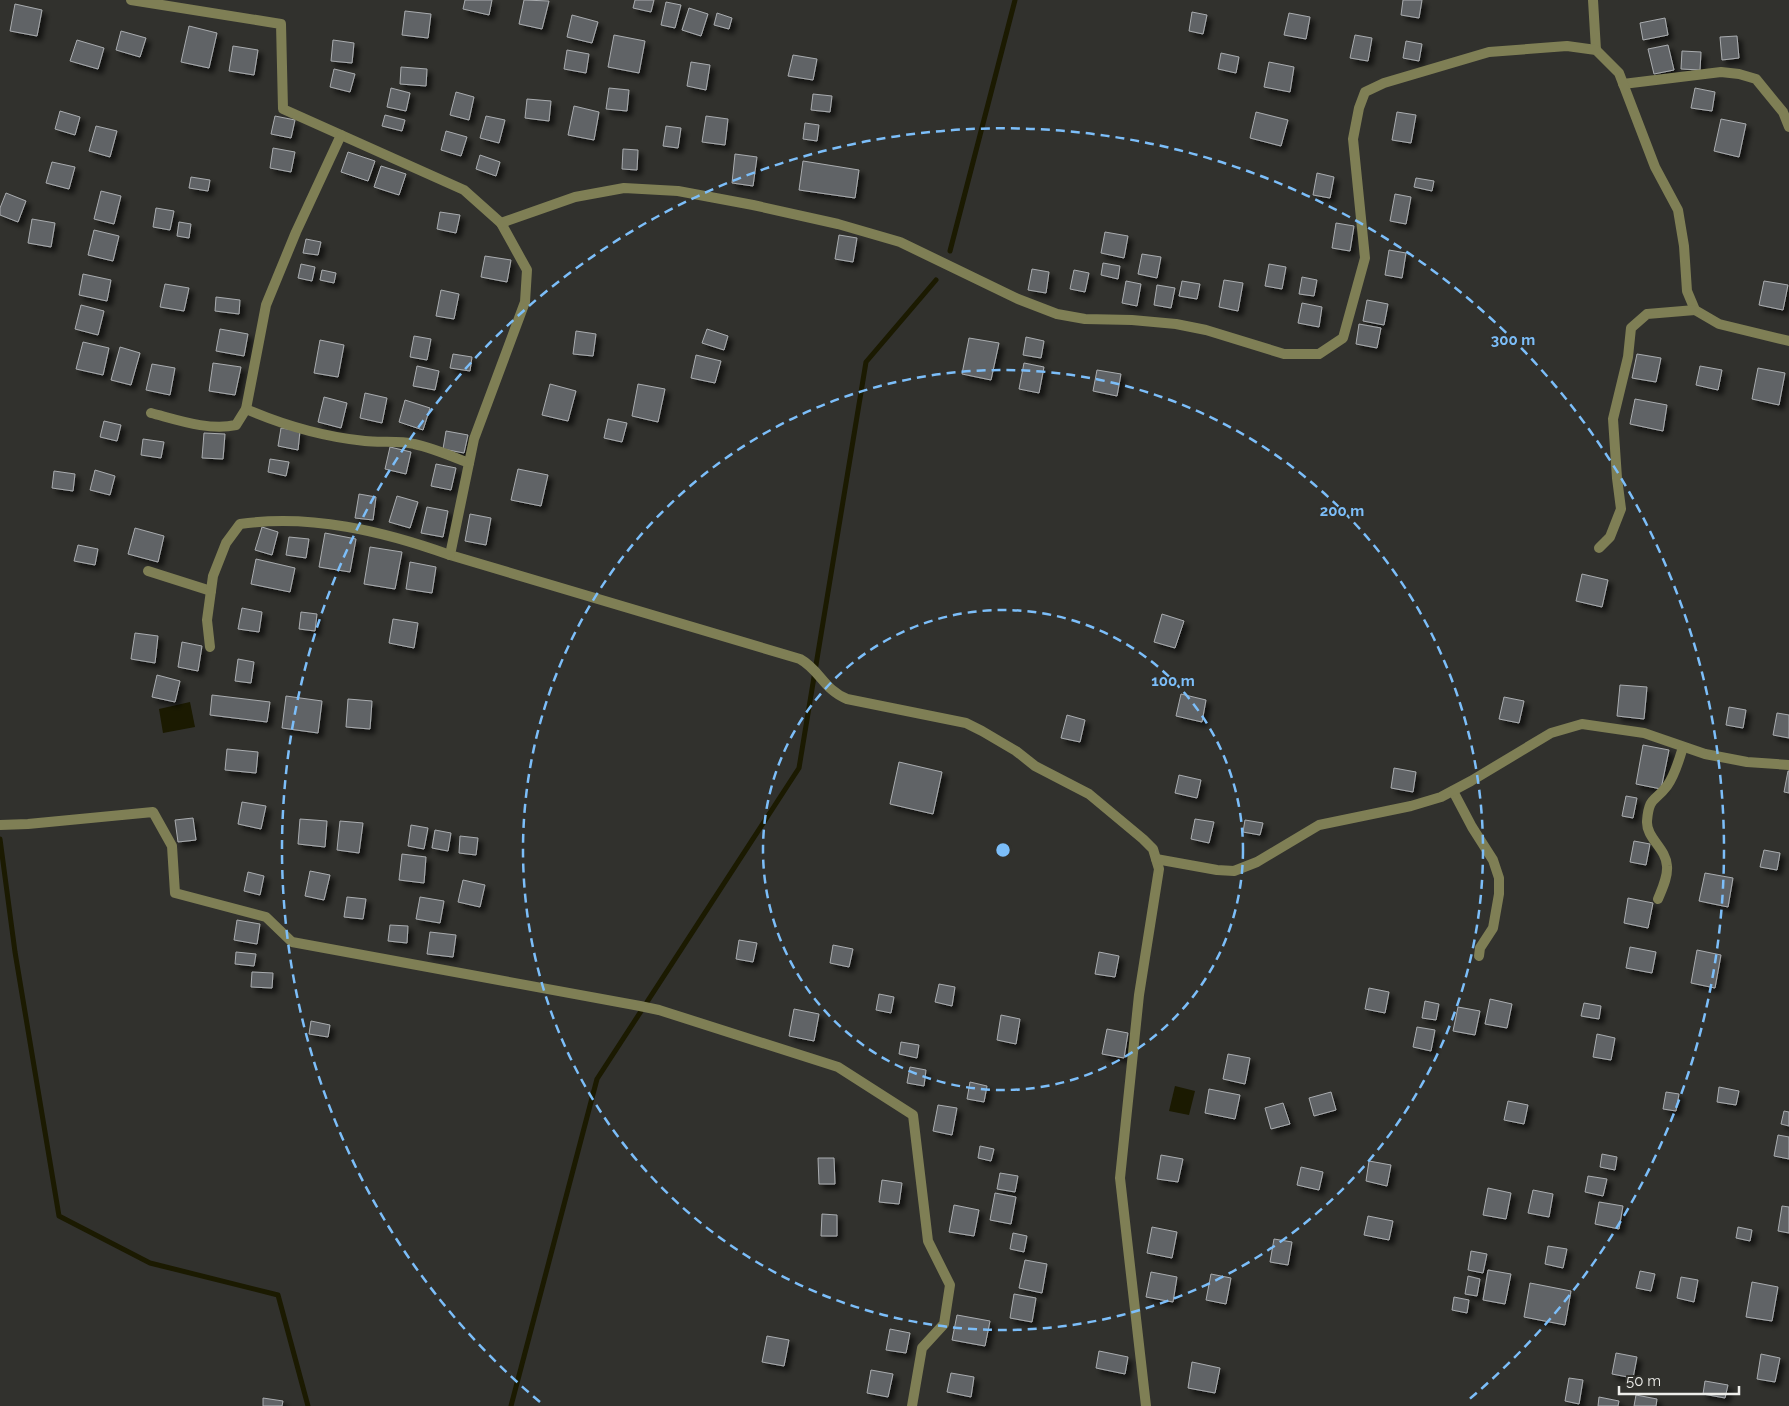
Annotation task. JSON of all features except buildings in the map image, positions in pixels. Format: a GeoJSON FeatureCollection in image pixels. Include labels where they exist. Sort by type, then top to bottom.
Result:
{"type":"FeatureCollection","features":[{"type":"Feature","properties":{"kind":"street"},"geometry":{"type":"LineString","coordinates":[[131,0],[281,24],[283,109],[464,190],[501,224],[527,270],[525,302],[474,439],[450,555]]}},
{"type":"Feature","properties":{"kind":"street"},"geometry":{"type":"LineString","coordinates":[[1593,0],[1596,50]]}},
{"type":"Feature","properties":{"kind":"street"},"geometry":{"type":"LineString","coordinates":[[501,224],[575,198],[624,188],[678,191],[753,204],[829,222],[900,242],[1018,298],[1057,314],[1085,319],[1132,320],[1176,324],[1206,330],[1284,354],[1319,354],[1343,338],[1365,258],[1353,139],[1359,108],[1365,92],[1384,83],[1490,52],[1567,46],[1596,50],[1619,73],[1656,168],[1678,210],[1684,246],[1687,291],[1695,310]]}},
{"type":"Feature","properties":{"kind":"street"},"geometry":{"type":"LineString","coordinates":[[1623,84],[1672,80],[1721,72],[1739,74],[1756,79],[1769,92],[1783,112],[1789,127]]}},
{"type":"Feature","properties":{"kind":"street"},"geometry":{"type":"LineString","coordinates":[[151,413],[223,428],[236,425],[246,409],[266,305],[296,232],[342,135]]}},
{"type":"Feature","properties":{"kind":"street"},"geometry":{"type":"LineString","coordinates":[[1599,548],[1610,537],[1622,509],[1617,478],[1613,418],[1628,357],[1631,328],[1647,314],[1695,310],[1719,324],[1789,341]]}},
{"type":"Feature","properties":{"kind":"street"},"geometry":{"type":"LineString","coordinates":[[246,409],[271,420],[339,438],[367,442],[386,441],[414,444],[469,463]]}},
{"type":"Feature","properties":{"kind":"street"},"geometry":{"type":"LineString","coordinates":[[210,647],[207,620],[213,576],[226,542],[240,524],[267,520],[298,520],[368,531],[414,542],[450,555],[800,659],[809,664],[836,694],[848,699],[966,723],[1016,751],[1034,766],[1089,794],[1143,838],[1153,849],[1159,869],[1140,995],[1120,1178],[1146,1406]]}},
{"type":"Feature","properties":{"kind":"street"},"geometry":{"type":"LineString","coordinates":[[148,571],[211,591]]}},
{"type":"Feature","properties":{"kind":"street"},"geometry":{"type":"LineString","coordinates":[[1156,859],[1216,870],[1234,871],[1265,858],[1319,825],[1411,806],[1441,797],[1551,733],[1582,724],[1644,733],[1705,754],[1747,762],[1789,766]]}},
{"type":"Feature","properties":{"kind":"street"},"geometry":{"type":"LineString","coordinates":[[1658,899],[1668,866],[1665,856],[1650,835],[1647,824],[1648,812],[1653,799],[1667,786],[1677,766],[1683,747]]}},
{"type":"Feature","properties":{"kind":"street"},"geometry":{"type":"LineString","coordinates":[[1453,791],[1472,827],[1493,860],[1498,878],[1499,894],[1493,928],[1480,948],[1478,956]]}},
{"type":"Feature","properties":{"kind":"street"},"geometry":{"type":"LineString","coordinates":[[3,825],[154,812],[172,846],[175,893],[266,917],[292,942],[658,1010],[838,1067],[913,1115],[928,1241],[950,1285],[944,1324],[922,1348],[912,1406]]}},
{"type":"Feature","properties":{"kind":"shaded area"},"geometry":{"type":"Polygon","coordinates":[[[190,702],[195,727],[163,733],[159,709],[190,702]]]}},
{"type":"Feature","properties":{"kind":"shaded area"},"geometry":{"type":"Polygon","coordinates":[[[1175,1086],[1195,1091],[1189,1115],[1169,1111],[1175,1086]]]}},
{"type":"Feature","properties":{"kind":"waterway"},"geometry":{"type":"LineString","coordinates":[[950,251],[1015,0]]}},
{"type":"Feature","properties":{"kind":"waterway"},"geometry":{"type":"LineString","coordinates":[[511,1406],[597,1079],[799,768],[866,362],[936,280]]}},
{"type":"Feature","properties":{"kind":"waterway"},"geometry":{"type":"LineString","coordinates":[[0,839],[15,952],[59,1216],[150,1263],[278,1295],[308,1406]]}}]}
